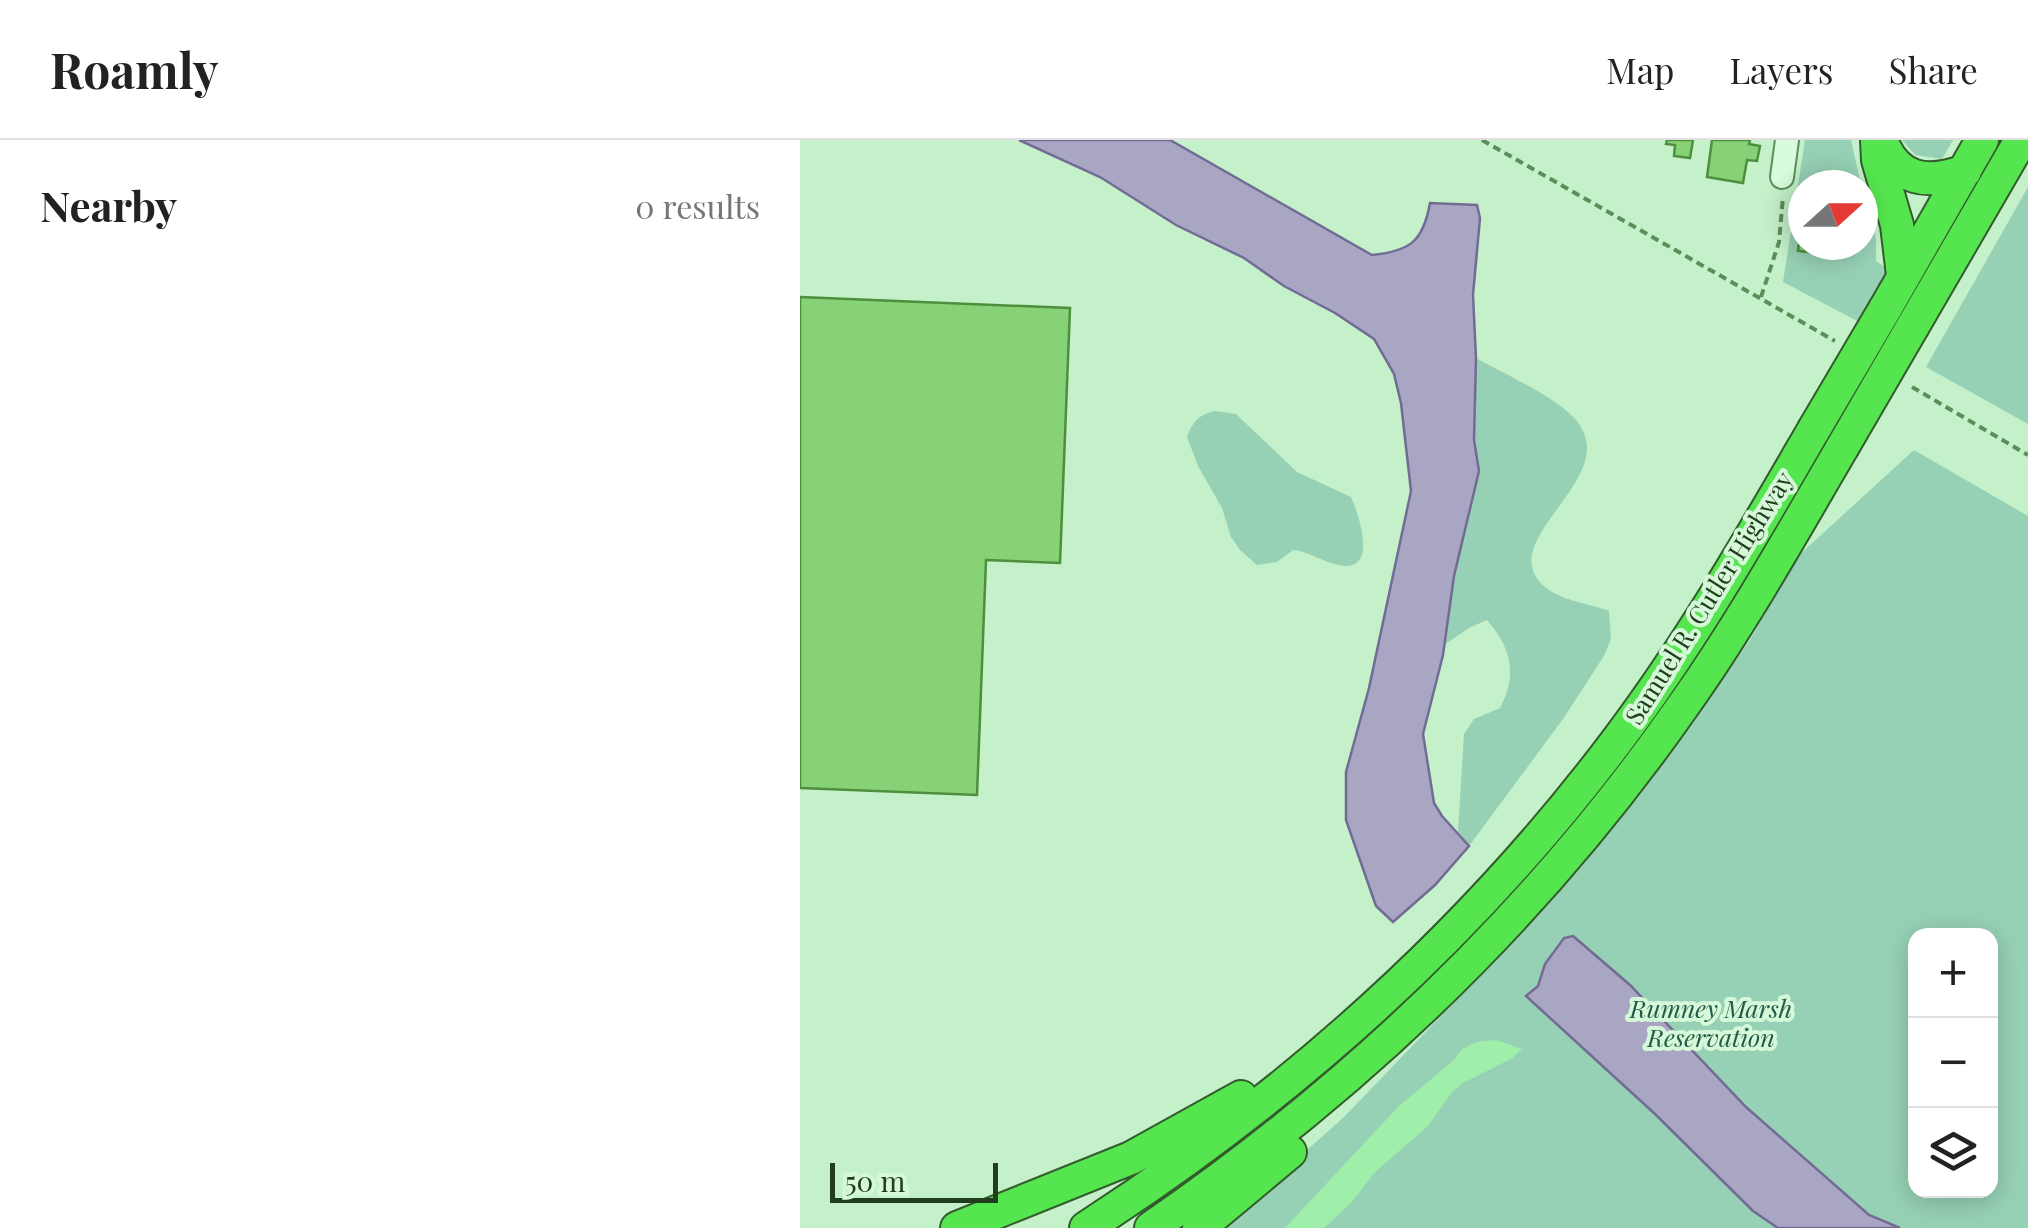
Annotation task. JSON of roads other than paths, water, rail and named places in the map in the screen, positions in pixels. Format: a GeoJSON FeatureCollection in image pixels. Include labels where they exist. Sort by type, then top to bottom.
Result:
{"type":"FeatureCollection","features":[{"type":"Feature","properties":{"kind":"highway"},"geometry":{"type":"LineString","coordinates":[[1879,140],[1896,166],[1915,178],[1938,179],[1965,171]]}},
{"type":"Feature","properties":{"kind":"highway"},"geometry":{"type":"LineString","coordinates":[[1879,140],[1878,160],[1896,225],[1904,275]]}},
{"type":"Feature","properties":{"kind":"highway","name":"Samuel R. Cutler Highway"},"geometry":{"type":"LineString","coordinates":[[1086,1228],[1216,1138],[1312,1062],[1428,956],[1514,865],[1619,738],[1692,634],[1982,140]]}},
{"type":"Feature","properties":{"kind":"highway","name":"Samuel R. Cutler Highway"},"geometry":{"type":"LineString","coordinates":[[1150,1228],[1336,1088],[1453,980],[1609,806],[1683,706],[1751,603],[2021,140]]}},
{"type":"Feature","properties":{"kind":"highway"},"geometry":{"type":"LineString","coordinates":[[958,1228],[1132,1158],[1312,1062]]}},
{"type":"Feature","properties":{"kind":"highway"},"geometry":{"type":"LineString","coordinates":[[1200,1228],[1292,1150],[1336,1088]]}},
{"type":"Feature","properties":{"kind":"street"},"geometry":{"type":"LineString","coordinates":[[1782,178],[1787,140]]}},
{"type":"Feature","properties":{"kind":"park label","name":"Rumney Marsh Reservation"},"geometry":{"type":"Point","coordinates":[1711,1024]}}]}
